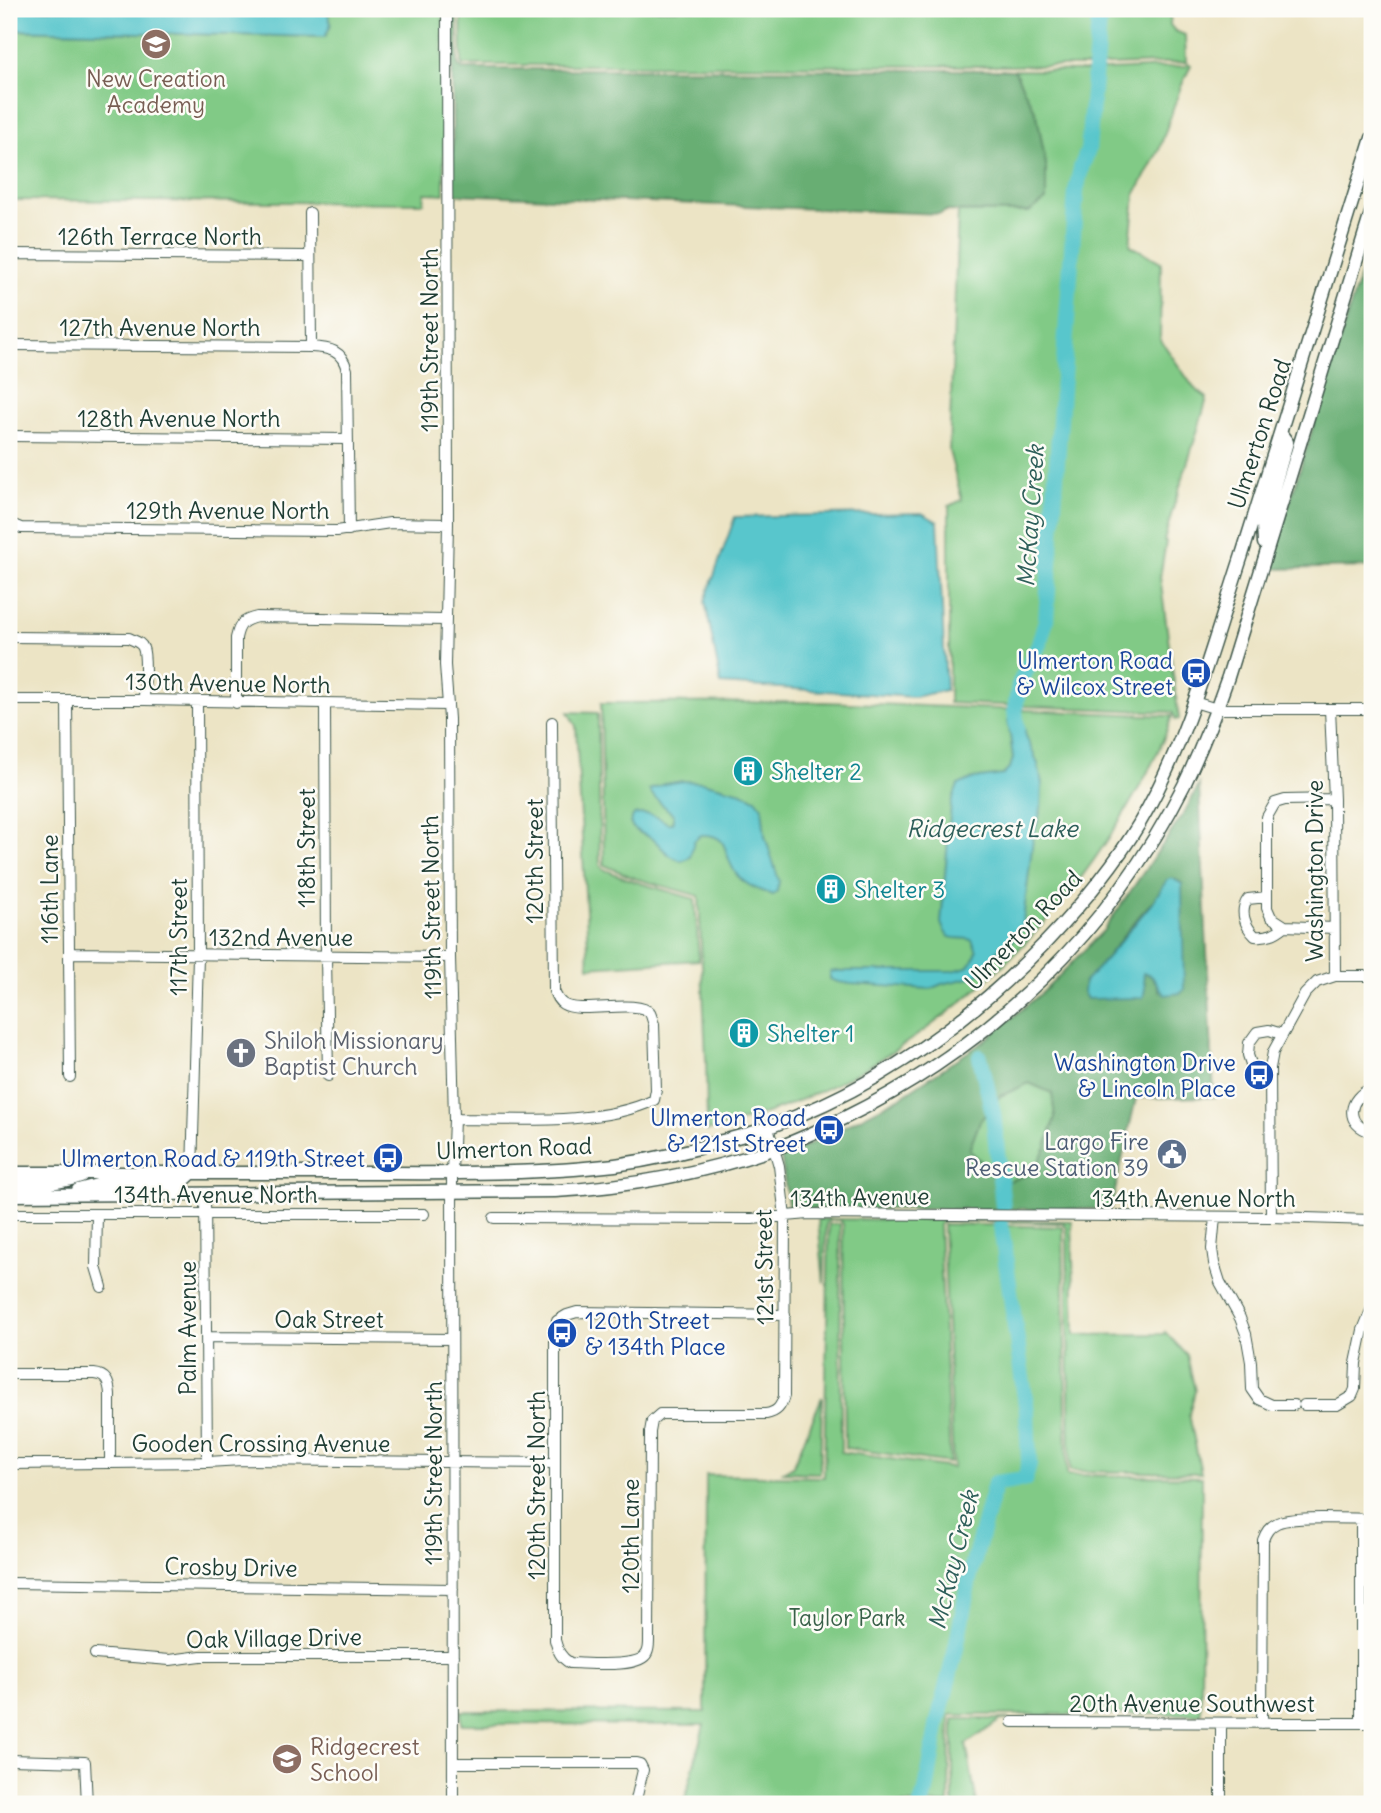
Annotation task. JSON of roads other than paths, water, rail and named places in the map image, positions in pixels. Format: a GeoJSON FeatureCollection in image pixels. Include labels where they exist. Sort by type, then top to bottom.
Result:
{"type":"FeatureCollection","features":[{"type":"Feature","properties":{"kind":"main road","name":"Ulmerton Road"},"geometry":{"type":"LineString","coordinates":[[9,1173],[452,1173],[617,1165],[673,1155],[768,1128],[853,1090],[909,1058],[971,1013],[1063,925],[1105,874],[1139,824],[1169,766],[1194,702],[1281,434],[1372,138]]}},
{"type":"Feature","properties":{"kind":"main road"},"geometry":{"type":"LineString","coordinates":[[1372,171],[1372,178]]}},
{"type":"Feature","properties":{"kind":"main road","name":"Ulmerton Road"},"geometry":{"type":"LineString","coordinates":[[9,1195],[555,1191],[630,1184],[727,1163],[774,1149],[816,1132],[900,1090],[976,1037],[1039,983],[1102,913],[1142,856],[1183,786],[1217,709],[1372,210]]}},
{"type":"Feature","properties":{"kind":"main road"},"geometry":{"type":"LineString","coordinates":[[1264,554],[1263,525],[1287,442],[1281,434]]}},
{"type":"Feature","properties":{"kind":"main road"},"geometry":{"type":"LineString","coordinates":[[9,1184],[54,1184],[88,1173]]}},
{"type":"Feature","properties":{"kind":"main road"},"geometry":{"type":"LineString","coordinates":[[64,1195],[97,1185],[181,1183],[192,1173]]}},
{"type":"Feature","properties":{"kind":"street","name":"119th Street North"},"geometry":{"type":"LineString","coordinates":[[447,9],[448,524],[445,620],[449,719],[454,1119],[453,1804]]}},
{"type":"Feature","properties":{"kind":"street"},"geometry":{"type":"LineString","coordinates":[[310,214],[311,347],[333,349],[341,355],[348,381],[349,530]]}},
{"type":"Feature","properties":{"kind":"street","name":"126th Terrace North"},"geometry":{"type":"LineString","coordinates":[[9,256],[310,256]]}},
{"type":"Feature","properties":{"kind":"street","name":"127th Avenue North"},"geometry":{"type":"LineString","coordinates":[[9,345],[311,347]]}},
{"type":"Feature","properties":{"kind":"street","name":"128th Avenue North"},"geometry":{"type":"LineString","coordinates":[[9,436],[348,439]]}},
{"type":"Feature","properties":{"kind":"street","name":"129th Avenue North"},"geometry":{"type":"LineString","coordinates":[[9,523],[21,528],[337,531],[390,523],[448,524]]}},
{"type":"Feature","properties":{"kind":"street"},"geometry":{"type":"LineString","coordinates":[[236,703],[236,638],[241,622],[257,617],[445,620]]}},
{"type":"Feature","properties":{"kind":"street"},"geometry":{"type":"LineString","coordinates":[[9,637],[129,638],[138,642],[143,646],[144,654],[144,700]]}},
{"type":"Feature","properties":{"kind":"street","name":"130th Avenue North"},"geometry":{"type":"LineString","coordinates":[[9,700],[447,705]]}},
{"type":"Feature","properties":{"kind":"street","name":"116th Lane"},"geometry":{"type":"LineString","coordinates":[[67,700],[70,1077]]}},
{"type":"Feature","properties":{"kind":"street","name":"117th Street"},"geometry":{"type":"LineString","coordinates":[[192,1173],[198,956],[197,702]]}},
{"type":"Feature","properties":{"kind":"street"},"geometry":{"type":"LineString","coordinates":[[1194,702],[1217,709],[1372,709]]}},
{"type":"Feature","properties":{"kind":"street","name":"118th Street"},"geometry":{"type":"LineString","coordinates":[[325,704],[328,1076]]}},
{"type":"Feature","properties":{"kind":"street","name":"Washington Drive"},"geometry":{"type":"LineString","coordinates":[[1271,1217],[1270,1076],[1273,1052],[1305,993],[1317,982],[1335,976],[1334,799],[1330,709]]}},
{"type":"Feature","properties":{"kind":"street","name":"120th Street"},"geometry":{"type":"LineString","coordinates":[[454,1119],[557,1119],[630,1110],[654,1100],[654,1024],[651,1014],[643,1008],[564,1005],[557,999],[554,991],[552,722]]}},
{"type":"Feature","properties":{"kind":"street"},"geometry":{"type":"LineString","coordinates":[[1334,799],[1285,800],[1275,803],[1267,817],[1267,908],[1271,917],[1285,926],[1334,928]]}},
{"type":"Feature","properties":{"kind":"street"},"geometry":{"type":"LineString","coordinates":[[1267,897],[1248,899],[1244,904],[1245,921],[1250,930],[1255,936],[1265,937],[1276,934],[1285,926]]}},
{"type":"Feature","properties":{"kind":"street","name":"132nd Avenue"},"geometry":{"type":"LineString","coordinates":[[69,953],[450,957]]}},
{"type":"Feature","properties":{"kind":"street"},"geometry":{"type":"LineString","coordinates":[[1335,976],[1372,976]]}},
{"type":"Feature","properties":{"kind":"street"},"geometry":{"type":"LineString","coordinates":[[1270,1076],[1258,1073],[1251,1065],[1249,1043],[1257,1032],[1269,1030],[1282,1034]]}},
{"type":"Feature","properties":{"kind":"street"},"geometry":{"type":"LineString","coordinates":[[1372,1088],[1358,1096],[1353,1108],[1358,1125],[1372,1132]]}},
{"type":"Feature","properties":{"kind":"street","name":"121st Street"},"geometry":{"type":"LineString","coordinates":[[660,1414],[766,1414],[781,1406],[784,1396],[786,1217],[779,1166],[768,1128]]}},
{"type":"Feature","properties":{"kind":"street","name":"Palm Avenue"},"geometry":{"type":"LineString","coordinates":[[205,1194],[207,1462]]}},
{"type":"Feature","properties":{"kind":"street","name":"134th Avenue North"},"geometry":{"type":"LineString","coordinates":[[9,1214],[424,1214]]}},
{"type":"Feature","properties":{"kind":"street"},"geometry":{"type":"LineString","coordinates":[[97,1214],[96,1267],[102,1287]]}},
{"type":"Feature","properties":{"kind":"street","name":"134th Avenue"},"geometry":{"type":"LineString","coordinates":[[494,1219],[752,1219],[809,1214],[1016,1216]]}},
{"type":"Feature","properties":{"kind":"street","name":"134th Avenue North"},"geometry":{"type":"LineString","coordinates":[[1016,1216],[1372,1220]]}},
{"type":"Feature","properties":{"kind":"street"},"geometry":{"type":"LineString","coordinates":[[1215,1217],[1212,1249],[1214,1263],[1220,1282],[1246,1334],[1252,1390],[1259,1399],[1272,1405],[1338,1405],[1347,1401],[1355,1389],[1356,1363],[1363,1330],[1372,1308]]}},
{"type":"Feature","properties":{"kind":"street","name":"120th Street North"},"geometry":{"type":"LineString","coordinates":[[563,1659],[555,1640],[554,1463],[557,1321],[577,1312],[785,1315]]}},
{"type":"Feature","properties":{"kind":"street","name":"Oak Street"},"geometry":{"type":"LineString","coordinates":[[206,1337],[452,1339]]}},
{"type":"Feature","properties":{"kind":"street"},"geometry":{"type":"LineString","coordinates":[[9,1374],[100,1375],[105,1378],[110,1385],[110,1462]]}},
{"type":"Feature","properties":{"kind":"street","name":"120th Lane"},"geometry":{"type":"LineString","coordinates":[[563,1659],[570,1663],[631,1663],[641,1660],[648,1653],[650,1432],[652,1421],[660,1414]]}},
{"type":"Feature","properties":{"kind":"street","name":"Gooden Crossing Avenue"},"geometry":{"type":"LineString","coordinates":[[9,1464],[242,1460],[554,1463]]}},
{"type":"Feature","properties":{"kind":"street"},"geometry":{"type":"LineString","coordinates":[[1361,1519],[1367,1723]]}},
{"type":"Feature","properties":{"kind":"street"},"geometry":{"type":"LineString","coordinates":[[1262,1723],[1263,1540],[1267,1530],[1284,1520],[1372,1519]]}},
{"type":"Feature","properties":{"kind":"street","name":"Crosby Drive"},"geometry":{"type":"LineString","coordinates":[[9,1583],[453,1589]]}},
{"type":"Feature","properties":{"kind":"street","name":"Oak Village Drive"},"geometry":{"type":"LineString","coordinates":[[95,1654],[170,1660],[201,1656],[453,1656]]}},
{"type":"Feature","properties":{"kind":"street","name":"20th Avenue Southwest"},"geometry":{"type":"LineString","coordinates":[[1012,1721],[1367,1723]]}},
{"type":"Feature","properties":{"kind":"street"},"geometry":{"type":"LineString","coordinates":[[1221,1723],[1221,1804]]}},
{"type":"Feature","properties":{"kind":"street"},"geometry":{"type":"LineString","coordinates":[[9,1760],[85,1762],[87,1804]]}},
{"type":"Feature","properties":{"kind":"street"},"geometry":{"type":"LineString","coordinates":[[453,1763],[636,1763],[640,1764],[643,1770],[635,1804]]}},
{"type":"Feature","properties":{"kind":"water"},"geometry":{"type":"Polygon","coordinates":[[[9,9],[327,9],[331,24],[325,37],[9,30],[9,9]]]}},
{"type":"Feature","properties":{"kind":"water"},"geometry":{"type":"Polygon","coordinates":[[[922,513],[938,522],[946,690],[914,697],[721,684],[705,601],[735,517],[922,513]]]}},
{"type":"Feature","properties":{"kind":"water","name":"Ridgecrest Lake"},"geometry":{"type":"Polygon","coordinates":[[[1015,710],[1022,717],[1042,784],[1041,809],[1033,839],[1022,930],[1011,942],[1001,946],[985,968],[973,977],[930,989],[851,984],[830,979],[830,972],[836,971],[951,971],[965,968],[973,961],[977,951],[972,940],[949,937],[941,923],[951,804],[958,785],[972,779],[1003,775],[1010,768],[1013,758],[1008,720],[1015,710]]]}},
{"type":"Feature","properties":{"kind":"water"},"geometry":{"type":"Polygon","coordinates":[[[683,781],[702,782],[742,792],[756,799],[762,807],[765,836],[779,881],[777,891],[773,895],[752,887],[738,876],[722,841],[717,838],[701,835],[694,841],[690,857],[682,861],[669,855],[654,840],[632,827],[630,823],[634,815],[639,814],[651,815],[672,823],[674,815],[649,790],[683,781]]]}},
{"type":"Feature","properties":{"kind":"water"},"geometry":{"type":"Polygon","coordinates":[[[1172,878],[1182,884],[1184,989],[1181,993],[1165,995],[1153,978],[1143,973],[1143,998],[1087,999],[1083,992],[1084,982],[1152,903],[1167,880],[1172,878]]]}},
{"type":"Feature","properties":{"kind":"waterway","name":"McKay Creek"},"geometry":{"type":"LineString","coordinates":[[1017,728],[1015,710],[1019,685],[1039,644],[1046,620],[1076,191],[1088,150],[1100,9]]}},
{"type":"Feature","properties":{"kind":"waterway","name":"McKay Creek"},"geometry":{"type":"LineString","coordinates":[[980,1057],[993,1113],[1003,1206]]}},
{"type":"Feature","properties":{"kind":"waterway","name":"McKay Creek"},"geometry":{"type":"LineString","coordinates":[[921,1804],[926,1791],[938,1721],[969,1579],[995,1483],[1025,1479],[1029,1464],[1027,1412],[1001,1226]]}},
{"type":"Feature","properties":{"kind":"place","name":"New Creation Academy"},"geometry":{"type":"Point","coordinates":[156,44]}},
{"type":"Feature","properties":{"kind":"place","name":"Ulmerton Road & Wilcox Street"},"geometry":{"type":"Point","coordinates":[1196,673]}},
{"type":"Feature","properties":{"kind":"place","name":"Shelter 2"},"geometry":{"type":"Point","coordinates":[748,771]}},
{"type":"Feature","properties":{"kind":"place","name":"Shelter 3"},"geometry":{"type":"Point","coordinates":[831,889]}},
{"type":"Feature","properties":{"kind":"place","name":"Shelter 1"},"geometry":{"type":"Point","coordinates":[744,1033]}},
{"type":"Feature","properties":{"kind":"place","name":"Shiloh Missionary Baptist Church"},"geometry":{"type":"Point","coordinates":[241,1053]}},
{"type":"Feature","properties":{"kind":"place","name":"Washington Drive & Lincoln Place"},"geometry":{"type":"Point","coordinates":[1259,1075]}},
{"type":"Feature","properties":{"kind":"place","name":"Ulmerton Road & 121st Street"},"geometry":{"type":"Point","coordinates":[829,1130]}},
{"type":"Feature","properties":{"kind":"place","name":"Largo Fire Rescue Station 39"},"geometry":{"type":"Point","coordinates":[1172,1154]}},
{"type":"Feature","properties":{"kind":"place","name":"Ulmerton Road & 119th Street"},"geometry":{"type":"Point","coordinates":[388,1158]}},
{"type":"Feature","properties":{"kind":"place","name":"120th Street & 134th Place"},"geometry":{"type":"Point","coordinates":[562,1333]}},
{"type":"Feature","properties":{"kind":"place","name":"Ridgecrest School"},"geometry":{"type":"Point","coordinates":[287,1759]}},
{"type":"Feature","properties":{"kind":"park label","name":"Taylor Park"},"geometry":{"type":"Point","coordinates":[847,1617]}}]}
